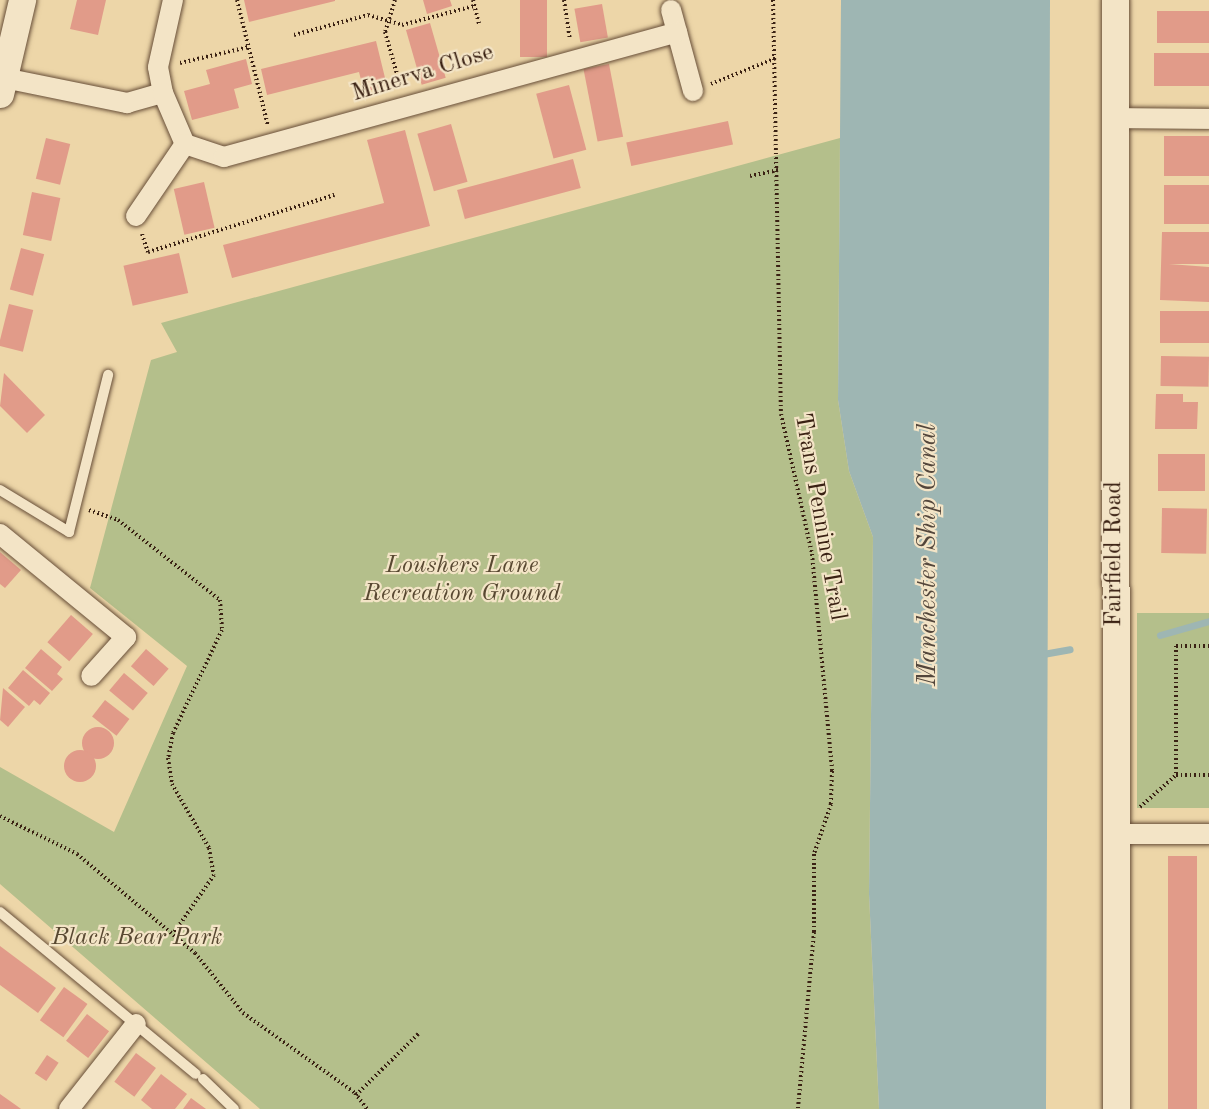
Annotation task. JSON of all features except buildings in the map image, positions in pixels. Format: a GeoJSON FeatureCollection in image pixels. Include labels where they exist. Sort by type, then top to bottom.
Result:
{"type":"FeatureCollection","features":[{"type":"Feature","properties":{"kind":"main road"},"geometry":{"type":"LineString","coordinates":[[2,86],[22,0]]}},
{"type":"Feature","properties":{"kind":"main road","name":"Fairfield Road"},"geometry":{"type":"LineString","coordinates":[[1115,0],[1116,1109]]}},
{"type":"Feature","properties":{"kind":"street"},"geometry":{"type":"LineString","coordinates":[[136,216],[185,144],[164,93],[159,68],[173,0]]}},
{"type":"Feature","properties":{"kind":"street"},"geometry":{"type":"LineString","coordinates":[[671,10],[693,91]]}},
{"type":"Feature","properties":{"kind":"street","name":"Minerva Close"},"geometry":{"type":"LineString","coordinates":[[185,144],[224,157],[273,147],[573,58],[677,32]]}},
{"type":"Feature","properties":{"kind":"street"},"geometry":{"type":"LineString","coordinates":[[2,86],[127,103],[164,93]]}},
{"type":"Feature","properties":{"kind":"street"},"geometry":{"type":"LineString","coordinates":[[1116,117],[1209,118]]}},
{"type":"Feature","properties":{"kind":"street"},"geometry":{"type":"LineString","coordinates":[[0,534],[126,637],[91,676]]}},
{"type":"Feature","properties":{"kind":"street"},"geometry":{"type":"LineString","coordinates":[[1114,834],[1209,834]]}},
{"type":"Feature","properties":{"kind":"street"},"geometry":{"type":"LineString","coordinates":[[69,1109],[136,1024]]}},
{"type":"Feature","properties":{"kind":"lane"},"geometry":{"type":"LineString","coordinates":[[0,490],[69,532],[108,375]]}},
{"type":"Feature","properties":{"kind":"lane"},"geometry":{"type":"LineString","coordinates":[[0,912],[199,1077],[234,1109]]}},
{"type":"Feature","properties":{"kind":"path"},"geometry":{"type":"LineString","coordinates":[[237,0],[273,147]]}},
{"type":"Feature","properties":{"kind":"path"},"geometry":{"type":"LineString","coordinates":[[395,0],[385,32],[407,106]]}},
{"type":"Feature","properties":{"kind":"path"},"geometry":{"type":"LineString","coordinates":[[473,0],[478,24]]}},
{"type":"Feature","properties":{"kind":"path"},"geometry":{"type":"LineString","coordinates":[[564,0],[573,58]]}},
{"type":"Feature","properties":{"kind":"path","name":"Trans Pennine Trail"},"geometry":{"type":"LineString","coordinates":[[772,0],[779,170],[781,414],[812,554],[832,771],[831,804],[814,854],[814,932],[798,1109]]}},
{"type":"Feature","properties":{"kind":"path"},"geometry":{"type":"LineString","coordinates":[[294,35],[368,15],[402,25],[474,6]]}},
{"type":"Feature","properties":{"kind":"path"},"geometry":{"type":"LineString","coordinates":[[159,68],[249,47]]}},
{"type":"Feature","properties":{"kind":"path"},"geometry":{"type":"LineString","coordinates":[[693,91],[776,58]]}},
{"type":"Feature","properties":{"kind":"path"},"geometry":{"type":"LineString","coordinates":[[750,176],[779,170]]}},
{"type":"Feature","properties":{"kind":"path"},"geometry":{"type":"LineString","coordinates":[[136,216],[148,252],[335,195]]}},
{"type":"Feature","properties":{"kind":"path"},"geometry":{"type":"LineString","coordinates":[[75,506],[118,520],[220,600],[222,630],[173,733],[168,758],[172,784],[209,848],[214,875],[173,934]]}},
{"type":"Feature","properties":{"kind":"path"},"geometry":{"type":"LineString","coordinates":[[1176,775],[1176,646],[1209,646]]}},
{"type":"Feature","properties":{"kind":"path"},"geometry":{"type":"LineString","coordinates":[[1114,834],[1176,775],[1209,775]]}},
{"type":"Feature","properties":{"kind":"path"},"geometry":{"type":"LineString","coordinates":[[0,816],[77,854],[195,953],[243,1013],[356,1095],[367,1109]]}},
{"type":"Feature","properties":{"kind":"path"},"geometry":{"type":"LineString","coordinates":[[356,1095],[419,1033]]}},
{"type":"Feature","properties":{"kind":"green space","name":"Loushers Lane Recreation Ground"},"geometry":{"type":"Polygon","coordinates":[[[840,138],[838,400],[849,471],[873,537],[869,894],[879,1109],[260,1109],[0,884],[0,767],[114,832],[187,666],[90,588],[151,360],[177,352],[161,323],[840,138]]]}},
{"type":"Feature","properties":{"kind":"green space"},"geometry":{"type":"Polygon","coordinates":[[[1137,613],[1209,613],[1209,808],[1137,808],[1137,613]]]}},
{"type":"Feature","properties":{"kind":"water","name":"Manchester Ship Canal"},"geometry":{"type":"Polygon","coordinates":[[[841,0],[1050,0],[1046,1109],[879,1109],[869,894],[873,537],[849,471],[838,400],[841,0]]]}},
{"type":"Feature","properties":{"kind":"waterway"},"geometry":{"type":"LineString","coordinates":[[1160,635],[1209,621]]}},
{"type":"Feature","properties":{"kind":"waterway"},"geometry":{"type":"LineString","coordinates":[[1043,654],[1070,649]]}},
{"type":"Feature","properties":{"kind":"park label","name":"Black Bear Park"},"geometry":{"type":"Point","coordinates":[137,939]}}]}
